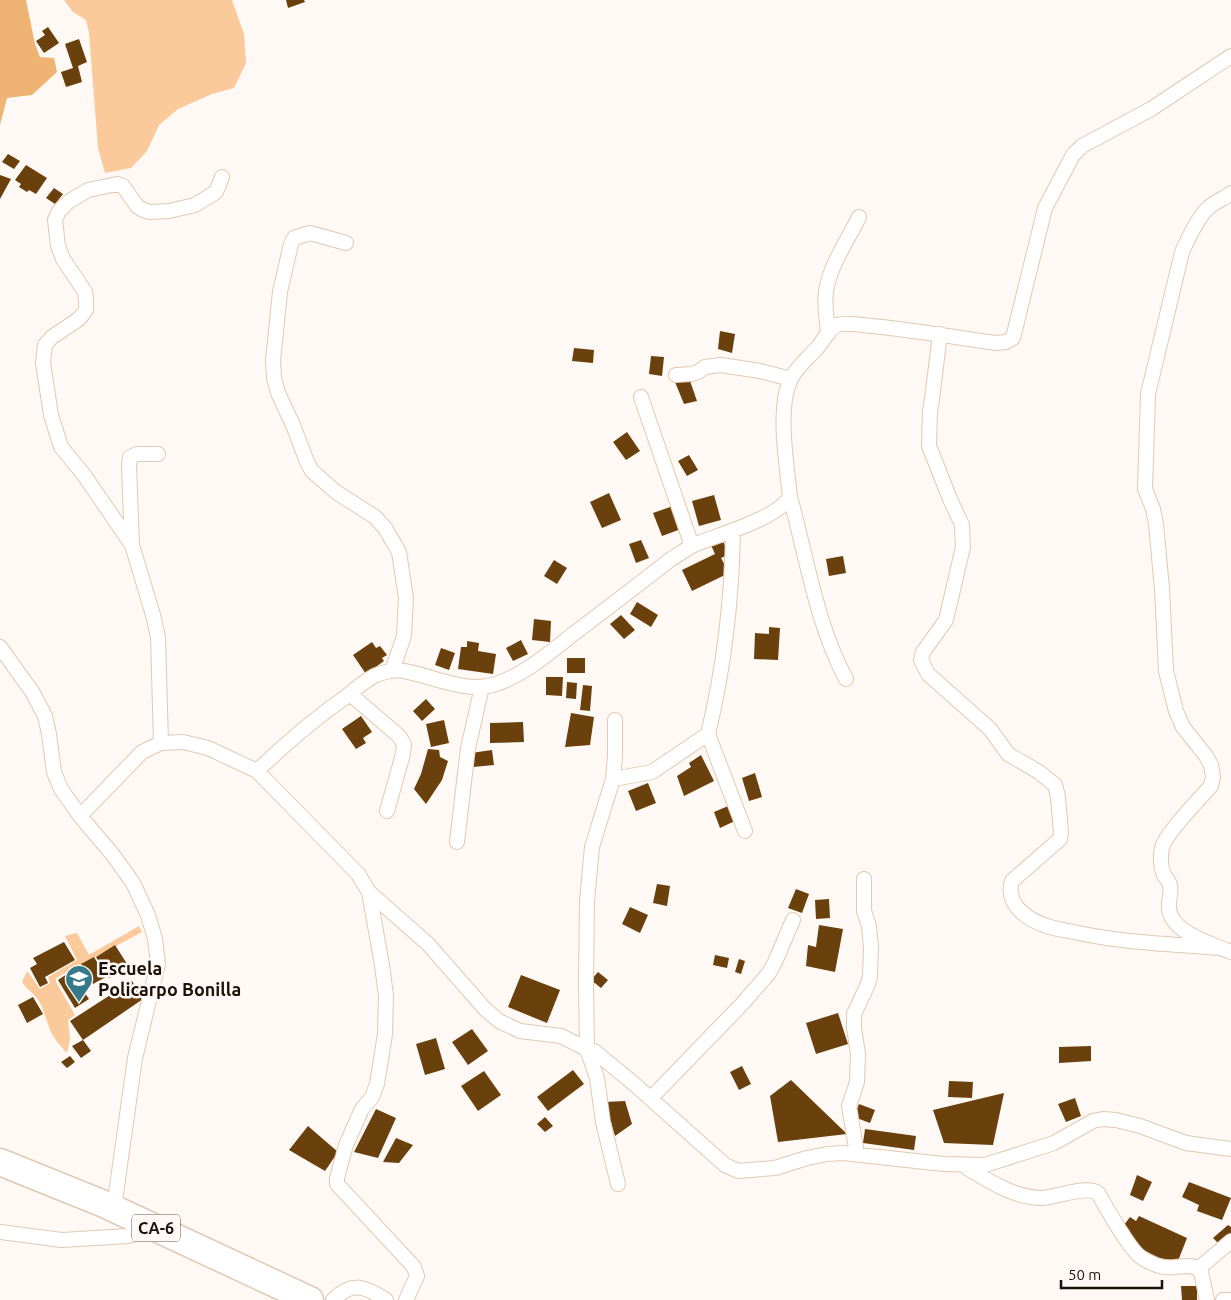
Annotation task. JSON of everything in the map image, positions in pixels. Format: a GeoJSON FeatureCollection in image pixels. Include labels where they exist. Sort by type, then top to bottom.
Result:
{"type":"FeatureCollection","features":[{"type":"Feature","properties":{"kind":"highway","name":"CA-6"},"geometry":{"type":"LineString","coordinates":[[0,1162],[114,1208],[310,1300]]}},
{"type":"Feature","properties":{"kind":"street"},"geometry":{"type":"LineString","coordinates":[[846,679],[838,664],[820,616],[790,497],[785,452],[784,408],[785,394],[791,379],[800,366],[837,325],[850,324],[940,334],[996,343],[1006,342],[1013,338],[1045,208],[1074,155],[1082,146],[1151,109],[1231,56]]}},
{"type":"Feature","properties":{"kind":"street"},"geometry":{"type":"LineString","coordinates":[[132,545],[84,475],[61,447],[51,415],[43,363],[45,345],[52,337],[79,319],[86,310],[85,292],[63,259],[58,246],[55,220],[59,211],[68,202],[88,190],[117,184],[123,186],[137,206],[143,210],[150,212],[170,211],[195,205],[216,192],[222,177]]}},
{"type":"Feature","properties":{"kind":"street"},"geometry":{"type":"LineString","coordinates":[[1226,950],[1188,933],[1171,918],[1168,908],[1169,884],[1163,874],[1162,848],[1169,835],[1212,786],[1213,777],[1211,765],[1206,756],[1184,727],[1176,711],[1166,671],[1162,589],[1156,524],[1153,509],[1145,489],[1148,394],[1182,252],[1187,240],[1208,208],[1231,193]]}},
{"type":"Feature","properties":{"kind":"street"},"geometry":{"type":"LineString","coordinates":[[828,334],[825,304],[826,290],[831,272],[860,217]]}},
{"type":"Feature","properties":{"kind":"street"},"geometry":{"type":"LineString","coordinates":[[346,243],[310,233],[294,238],[280,292],[273,362],[274,378],[278,393],[294,425],[312,471],[336,492],[375,516],[386,528],[399,552],[406,598],[404,636],[392,671]]}},
{"type":"Feature","properties":{"kind":"street"},"geometry":{"type":"LineString","coordinates":[[940,334],[930,411],[929,446],[962,525],[963,547],[946,620],[924,652],[922,660],[928,674],[990,729],[1008,754],[1039,772],[1055,785],[1058,797],[1060,839],[1012,881],[1010,893],[1012,899],[1022,913],[1046,926],[1103,939],[1226,950]]}},
{"type":"Feature","properties":{"kind":"street"},"geometry":{"type":"LineString","coordinates":[[676,375],[692,374],[705,367],[721,365],[760,371],[791,379]]}},
{"type":"Feature","properties":{"kind":"street"},"geometry":{"type":"LineString","coordinates":[[641,397],[692,546]]}},
{"type":"Feature","properties":{"kind":"street"},"geometry":{"type":"LineString","coordinates":[[158,454],[137,454],[130,457],[132,545],[154,615],[158,637],[161,743]]}},
{"type":"Feature","properties":{"kind":"street"},"geometry":{"type":"LineString","coordinates":[[257,771],[290,739],[375,676],[392,671],[403,671],[431,679],[482,687],[495,685],[513,677],[539,660],[671,559],[692,546],[774,512],[782,507],[790,497]]}},
{"type":"Feature","properties":{"kind":"street"},"geometry":{"type":"LineString","coordinates":[[733,530],[728,618],[714,709],[708,734],[745,831]]}},
{"type":"Feature","properties":{"kind":"street"},"geometry":{"type":"LineString","coordinates":[[0,648],[33,693],[45,716],[54,772],[62,789],[80,816],[133,883],[148,916],[155,939],[158,964],[135,1058],[114,1208]]}},
{"type":"Feature","properties":{"kind":"street"},"geometry":{"type":"LineString","coordinates":[[457,842],[468,748],[482,687]]}},
{"type":"Feature","properties":{"kind":"street"},"geometry":{"type":"LineString","coordinates":[[350,694],[400,736],[404,744],[387,811]]}},
{"type":"Feature","properties":{"kind":"street"},"geometry":{"type":"LineString","coordinates":[[615,720],[613,779],[592,848],[587,901],[587,1049],[597,1078],[603,1122],[618,1184]]}},
{"type":"Feature","properties":{"kind":"street"},"geometry":{"type":"LineString","coordinates":[[613,779],[652,772],[708,734]]}},
{"type":"Feature","properties":{"kind":"street"},"geometry":{"type":"LineString","coordinates":[[80,816],[142,752],[161,743],[184,742],[208,748],[257,771],[358,874],[369,892],[428,944],[485,1010],[499,1021],[520,1031],[561,1036],[594,1051],[725,1165],[738,1171],[775,1168],[827,1154],[857,1154],[963,1165],[984,1165],[1054,1144],[1093,1121],[1103,1119],[1140,1126],[1186,1144],[1231,1149]]}},
{"type":"Feature","properties":{"kind":"street"},"geometry":{"type":"LineString","coordinates":[[857,1154],[849,1106],[857,1082],[858,1054],[854,1014],[870,976],[871,948],[869,926],[864,911],[864,879]]}},
{"type":"Feature","properties":{"kind":"street"},"geometry":{"type":"LineString","coordinates":[[369,892],[386,996],[385,1034],[377,1084],[372,1097],[362,1109],[346,1145],[337,1178],[338,1184],[414,1267],[417,1276],[406,1300]]}},
{"type":"Feature","properties":{"kind":"street"},"geometry":{"type":"LineString","coordinates":[[650,1098],[769,973],[793,920]]}},
{"type":"Feature","properties":{"kind":"street"},"geometry":{"type":"LineString","coordinates":[[963,1165],[992,1183],[1040,1198],[1061,1196],[1083,1190],[1094,1191],[1098,1194],[1112,1218],[1140,1257],[1162,1267],[1194,1266],[1199,1268],[1207,1300]]}},
{"type":"Feature","properties":{"kind":"street"},"geometry":{"type":"LineString","coordinates":[[0,1232],[62,1240],[128,1236],[156,1228]]}},
{"type":"Feature","properties":{"kind":"street"},"geometry":{"type":"LineString","coordinates":[[1199,1268],[1231,1241]]}},
{"type":"Feature","properties":{"kind":"street"},"geometry":{"type":"LineString","coordinates":[[334,1300],[345,1290],[358,1287],[386,1300]]}},
{"type":"Feature","properties":{"kind":"street"},"geometry":{"type":"LineString","coordinates":[[1223,1300],[1231,1300]]}},
{"type":"Feature","properties":{"kind":"shaded area"},"geometry":{"type":"Polygon","coordinates":[[[0,0],[26,0],[35,44],[40,57],[54,58],[57,72],[32,95],[7,98],[0,125],[0,0]]]}},
{"type":"Feature","properties":{"kind":"shaded area"},"geometry":{"type":"Polygon","coordinates":[[[64,0],[232,0],[244,34],[246,63],[234,88],[212,94],[178,109],[159,125],[147,151],[131,168],[105,173],[98,148],[89,33],[86,20],[73,12],[64,0]]]}},
{"type":"Feature","properties":{"kind":"shaded area"},"geometry":{"type":"Polygon","coordinates":[[[139,926],[142,932],[56,978],[56,982],[75,1015],[68,1020],[70,1039],[67,1053],[50,1031],[38,1000],[22,982],[27,971],[40,989],[50,983],[48,977],[77,960],[65,936],[77,933],[89,955],[139,926]]]}},
{"type":"Feature","properties":{"kind":"building"},"geometry":{"type":"Polygon","coordinates":[[[286,0],[304,0],[305,2],[288,8],[286,0]]]}},
{"type":"Feature","properties":{"kind":"building"},"geometry":{"type":"Polygon","coordinates":[[[48,27],[59,43],[44,53],[36,41],[45,35],[42,31],[48,27]]]}},
{"type":"Feature","properties":{"kind":"building"},"geometry":{"type":"Polygon","coordinates":[[[79,39],[87,62],[78,66],[82,82],[66,87],[61,72],[73,68],[65,44],[79,39]]]}},
{"type":"Feature","properties":{"kind":"building"},"geometry":{"type":"Polygon","coordinates":[[[8,154],[20,161],[14,169],[2,162],[8,154]]]}},
{"type":"Feature","properties":{"kind":"building"},"geometry":{"type":"Polygon","coordinates":[[[26,165],[47,178],[36,194],[29,190],[27,192],[19,187],[21,184],[15,180],[26,165]]]}},
{"type":"Feature","properties":{"kind":"building"},"geometry":{"type":"Polygon","coordinates":[[[0,175],[11,179],[0,199],[0,175]]]}},
{"type":"Feature","properties":{"kind":"building"},"geometry":{"type":"Polygon","coordinates":[[[54,188],[63,194],[55,204],[46,198],[54,188]]]}},
{"type":"Feature","properties":{"kind":"building"},"geometry":{"type":"Polygon","coordinates":[[[720,331],[735,334],[732,353],[718,349],[720,331]]]}},
{"type":"Feature","properties":{"kind":"building"},"geometry":{"type":"Polygon","coordinates":[[[574,348],[594,350],[593,363],[572,361],[574,348]]]}},
{"type":"Feature","properties":{"kind":"building"},"geometry":{"type":"Polygon","coordinates":[[[651,356],[664,357],[662,376],[649,374],[651,356]]]}},
{"type":"Feature","properties":{"kind":"building"},"geometry":{"type":"Polygon","coordinates":[[[689,378],[697,401],[684,404],[675,382],[689,378]]]}},
{"type":"Feature","properties":{"kind":"building"},"geometry":{"type":"Polygon","coordinates":[[[627,432],[640,451],[626,460],[613,442],[627,432]]]}},
{"type":"Feature","properties":{"kind":"building"},"geometry":{"type":"Polygon","coordinates":[[[689,455],[698,470],[687,476],[678,461],[689,455]]]}},
{"type":"Feature","properties":{"kind":"building"},"geometry":{"type":"Polygon","coordinates":[[[609,493],[621,520],[602,528],[590,502],[609,493]]]}},
{"type":"Feature","properties":{"kind":"building"},"geometry":{"type":"Polygon","coordinates":[[[714,495],[721,520],[699,526],[692,501],[714,495]]]}},
{"type":"Feature","properties":{"kind":"building"},"geometry":{"type":"Polygon","coordinates":[[[673,506],[681,529],[662,536],[653,513],[673,506]]]}},
{"type":"Feature","properties":{"kind":"building"},"geometry":{"type":"Polygon","coordinates":[[[721,537],[729,554],[721,558],[729,573],[692,591],[682,570],[715,554],[710,543],[721,537]]]}},
{"type":"Feature","properties":{"kind":"building"},"geometry":{"type":"Polygon","coordinates":[[[641,540],[649,558],[636,563],[629,544],[641,540]]]}},
{"type":"Feature","properties":{"kind":"building"},"geometry":{"type":"Polygon","coordinates":[[[843,556],[846,573],[829,576],[826,559],[843,556]]]}},
{"type":"Feature","properties":{"kind":"building"},"geometry":{"type":"Polygon","coordinates":[[[554,560],[567,568],[557,584],[544,576],[554,560]]]}},
{"type":"Feature","properties":{"kind":"building"},"geometry":{"type":"Polygon","coordinates":[[[637,602],[658,615],[651,627],[630,614],[637,602]]]}},
{"type":"Feature","properties":{"kind":"building"},"geometry":{"type":"Polygon","coordinates":[[[621,615],[635,630],[624,639],[610,624],[621,615]]]}},
{"type":"Feature","properties":{"kind":"building"},"geometry":{"type":"Polygon","coordinates":[[[534,619],[551,621],[550,642],[532,640],[534,619]]]}},
{"type":"Feature","properties":{"kind":"building"},"geometry":{"type":"Polygon","coordinates":[[[769,627],[780,628],[778,660],[754,659],[755,633],[769,634],[769,627]]]}},
{"type":"Feature","properties":{"kind":"building"},"geometry":{"type":"Polygon","coordinates":[[[521,640],[528,654],[513,661],[506,648],[521,640]]]}},
{"type":"Feature","properties":{"kind":"building"},"geometry":{"type":"Polygon","coordinates":[[[467,641],[479,643],[478,651],[496,654],[493,674],[458,669],[461,647],[467,647],[467,641]]]}},
{"type":"Feature","properties":{"kind":"building"},"geometry":{"type":"Polygon","coordinates":[[[372,642],[376,648],[380,646],[387,655],[382,658],[384,661],[366,674],[353,655],[372,642]]]}},
{"type":"Feature","properties":{"kind":"building"},"geometry":{"type":"Polygon","coordinates":[[[441,648],[455,653],[449,670],[435,665],[441,648]]]}},
{"type":"Feature","properties":{"kind":"building"},"geometry":{"type":"Polygon","coordinates":[[[567,658],[585,658],[585,673],[567,673],[567,658]]]}},
{"type":"Feature","properties":{"kind":"building"},"geometry":{"type":"Polygon","coordinates":[[[546,677],[563,677],[562,696],[546,695],[546,677]]]}},
{"type":"Feature","properties":{"kind":"building"},"geometry":{"type":"Polygon","coordinates":[[[567,682],[577,683],[576,699],[566,698],[567,682]]]}},
{"type":"Feature","properties":{"kind":"building"},"geometry":{"type":"Polygon","coordinates":[[[583,685],[592,686],[590,711],[580,710],[583,685]]]}},
{"type":"Feature","properties":{"kind":"building"},"geometry":{"type":"Polygon","coordinates":[[[426,699],[435,709],[422,721],[413,711],[426,699]]]}},
{"type":"Feature","properties":{"kind":"building"},"geometry":{"type":"Polygon","coordinates":[[[571,713],[594,717],[590,745],[565,747],[571,713]]]}},
{"type":"Feature","properties":{"kind":"building"},"geometry":{"type":"Polygon","coordinates":[[[361,716],[372,732],[363,738],[366,743],[356,749],[342,729],[361,716]]]}},
{"type":"Feature","properties":{"kind":"building"},"geometry":{"type":"Polygon","coordinates":[[[444,720],[449,743],[431,747],[426,724],[444,720]]]}},
{"type":"Feature","properties":{"kind":"building"},"geometry":{"type":"Polygon","coordinates":[[[523,722],[524,742],[490,743],[490,723],[523,722]]]}},
{"type":"Feature","properties":{"kind":"building"},"geometry":{"type":"Polygon","coordinates":[[[428,749],[439,750],[440,757],[448,761],[442,780],[426,804],[414,789],[421,774],[428,749]]]}},
{"type":"Feature","properties":{"kind":"building"},"geometry":{"type":"Polygon","coordinates":[[[492,750],[494,765],[473,767],[471,753],[492,750]]]}},
{"type":"Feature","properties":{"kind":"building"},"geometry":{"type":"Polygon","coordinates":[[[701,755],[714,781],[684,796],[677,776],[691,767],[689,763],[701,755]]]}},
{"type":"Feature","properties":{"kind":"building"},"geometry":{"type":"Polygon","coordinates":[[[755,773],[762,797],[749,801],[742,778],[755,773]]]}},
{"type":"Feature","properties":{"kind":"building"},"geometry":{"type":"Polygon","coordinates":[[[648,783],[656,803],[636,811],[628,791],[648,783]]]}},
{"type":"Feature","properties":{"kind":"building"},"geometry":{"type":"Polygon","coordinates":[[[733,804],[739,819],[720,828],[714,812],[733,804]]]}},
{"type":"Feature","properties":{"kind":"building"},"geometry":{"type":"Polygon","coordinates":[[[657,884],[670,886],[667,906],[653,903],[657,884]]]}},
{"type":"Feature","properties":{"kind":"building"},"geometry":{"type":"Polygon","coordinates":[[[796,889],[809,894],[802,913],[788,908],[796,889]]]}},
{"type":"Feature","properties":{"kind":"building"},"geometry":{"type":"Polygon","coordinates":[[[829,899],[830,918],[816,919],[815,900],[829,899]]]}},
{"type":"Feature","properties":{"kind":"building"},"geometry":{"type":"Polygon","coordinates":[[[630,907],[648,915],[640,933],[622,924],[630,907]]]}},
{"type":"Feature","properties":{"kind":"building"},"geometry":{"type":"Polygon","coordinates":[[[819,925],[843,929],[835,972],[806,966],[808,945],[816,947],[819,925]]]}},
{"type":"Feature","properties":{"kind":"building"},"geometry":{"type":"Polygon","coordinates":[[[64,942],[75,960],[45,977],[48,983],[40,987],[30,968],[37,964],[33,958],[64,942]]]}},
{"type":"Feature","properties":{"kind":"building"},"geometry":{"type":"Polygon","coordinates":[[[115,945],[129,967],[109,978],[96,957],[115,945]]]}},
{"type":"Feature","properties":{"kind":"building"},"geometry":{"type":"Polygon","coordinates":[[[715,955],[729,958],[727,968],[713,965],[715,955]]]}},
{"type":"Feature","properties":{"kind":"building"},"geometry":{"type":"Polygon","coordinates":[[[94,957],[106,977],[93,984],[81,964],[94,957]]]}},
{"type":"Feature","properties":{"kind":"building"},"geometry":{"type":"Polygon","coordinates":[[[739,959],[745,961],[741,974],[735,972],[739,959]]]}},
{"type":"Feature","properties":{"kind":"building"},"geometry":{"type":"Polygon","coordinates":[[[79,966],[91,984],[82,989],[89,999],[75,1008],[58,980],[79,966]]]}},
{"type":"Feature","properties":{"kind":"building"},"geometry":{"type":"Polygon","coordinates":[[[598,972],[608,980],[601,988],[591,980],[598,972]]]}},
{"type":"Feature","properties":{"kind":"building"},"geometry":{"type":"Polygon","coordinates":[[[521,975],[560,990],[547,1023],[508,1007],[521,975]]]}},
{"type":"Feature","properties":{"kind":"building"},"geometry":{"type":"Polygon","coordinates":[[[132,981],[143,999],[83,1040],[70,1021],[132,981]]]}},
{"type":"Feature","properties":{"kind":"building"},"geometry":{"type":"Polygon","coordinates":[[[33,997],[43,1014],[27,1023],[18,1005],[33,997]]]}},
{"type":"Feature","properties":{"kind":"building"},"geometry":{"type":"Polygon","coordinates":[[[838,1013],[848,1044],[816,1054],[806,1023],[838,1013]]]}},
{"type":"Feature","properties":{"kind":"building"},"geometry":{"type":"Polygon","coordinates":[[[472,1029],[488,1051],[468,1065],[452,1042],[472,1029]]]}},
{"type":"Feature","properties":{"kind":"building"},"geometry":{"type":"Polygon","coordinates":[[[436,1038],[445,1069],[425,1075],[416,1044],[436,1038]]]}},
{"type":"Feature","properties":{"kind":"building"},"geometry":{"type":"Polygon","coordinates":[[[83,1040],[91,1051],[81,1058],[72,1046],[83,1040]]]}},
{"type":"Feature","properties":{"kind":"building"},"geometry":{"type":"Polygon","coordinates":[[[1091,1046],[1091,1061],[1059,1063],[1059,1047],[1091,1046]]]}},
{"type":"Feature","properties":{"kind":"building"},"geometry":{"type":"Polygon","coordinates":[[[70,1056],[75,1062],[67,1068],[61,1062],[70,1056]]]}},
{"type":"Feature","properties":{"kind":"building"},"geometry":{"type":"Polygon","coordinates":[[[742,1066],[751,1084],[739,1090],[730,1072],[742,1066]]]}},
{"type":"Feature","properties":{"kind":"building"},"geometry":{"type":"Polygon","coordinates":[[[573,1070],[584,1084],[548,1111],[537,1097],[573,1070]]]}},
{"type":"Feature","properties":{"kind":"building"},"geometry":{"type":"Polygon","coordinates":[[[484,1071],[501,1095],[478,1111],[461,1086],[484,1071]]]}},
{"type":"Feature","properties":{"kind":"building"},"geometry":{"type":"Polygon","coordinates":[[[791,1080],[847,1134],[778,1142],[770,1096],[791,1080]]]}},
{"type":"Feature","properties":{"kind":"building"},"geometry":{"type":"Polygon","coordinates":[[[949,1081],[973,1082],[972,1098],[948,1097],[949,1081]]]}},
{"type":"Feature","properties":{"kind":"building"},"geometry":{"type":"Polygon","coordinates":[[[1004,1093],[993,1145],[944,1143],[933,1110],[1004,1093]]]}},
{"type":"Feature","properties":{"kind":"building"},"geometry":{"type":"Polygon","coordinates":[[[1075,1098],[1081,1116],[1066,1122],[1058,1104],[1075,1098]]]}},
{"type":"Feature","properties":{"kind":"building"},"geometry":{"type":"Polygon","coordinates":[[[625,1101],[632,1124],[615,1136],[605,1102],[625,1101]]]}},
{"type":"Feature","properties":{"kind":"building"},"geometry":{"type":"Polygon","coordinates":[[[859,1104],[875,1110],[870,1123],[854,1117],[859,1104]]]}},
{"type":"Feature","properties":{"kind":"building"},"geometry":{"type":"Polygon","coordinates":[[[376,1109],[396,1118],[378,1158],[354,1152],[376,1109]]]}},
{"type":"Feature","properties":{"kind":"building"},"geometry":{"type":"Polygon","coordinates":[[[545,1117],[553,1126],[545,1132],[537,1124],[545,1117]]]}},
{"type":"Feature","properties":{"kind":"building"},"geometry":{"type":"Polygon","coordinates":[[[308,1126],[338,1152],[325,1171],[289,1150],[308,1126]]]}},
{"type":"Feature","properties":{"kind":"building"},"geometry":{"type":"Polygon","coordinates":[[[865,1129],[916,1136],[914,1150],[863,1143],[865,1129]]]}},
{"type":"Feature","properties":{"kind":"building"},"geometry":{"type":"Polygon","coordinates":[[[396,1138],[413,1145],[399,1163],[383,1162],[396,1138]]]}},
{"type":"Feature","properties":{"kind":"building"},"geometry":{"type":"Polygon","coordinates":[[[1137,1175],[1152,1182],[1143,1201],[1130,1195],[1137,1175]]]}},
{"type":"Feature","properties":{"kind":"building"},"geometry":{"type":"Polygon","coordinates":[[[1189,1182],[1231,1198],[1222,1220],[1197,1211],[1199,1205],[1182,1197],[1189,1182]]]}},
{"type":"Feature","properties":{"kind":"building"},"geometry":{"type":"Polygon","coordinates":[[[1139,1216],[1187,1238],[1178,1261],[1151,1257],[1133,1247],[1135,1240],[1124,1225],[1130,1217],[1136,1221],[1139,1216]]]}},
{"type":"Feature","properties":{"kind":"building"},"geometry":{"type":"Polygon","coordinates":[[[1228,1225],[1231,1227],[1231,1236],[1221,1246],[1213,1238],[1228,1225]]]}},
{"type":"Feature","properties":{"kind":"building"},"geometry":{"type":"Polygon","coordinates":[[[1181,1286],[1197,1286],[1197,1300],[1182,1300],[1181,1286]]]}},
{"type":"Feature","properties":{"kind":"place","name":"Escuela Policarpo Bonilla"},"geometry":{"type":"Point","coordinates":[79,1003]}}]}
